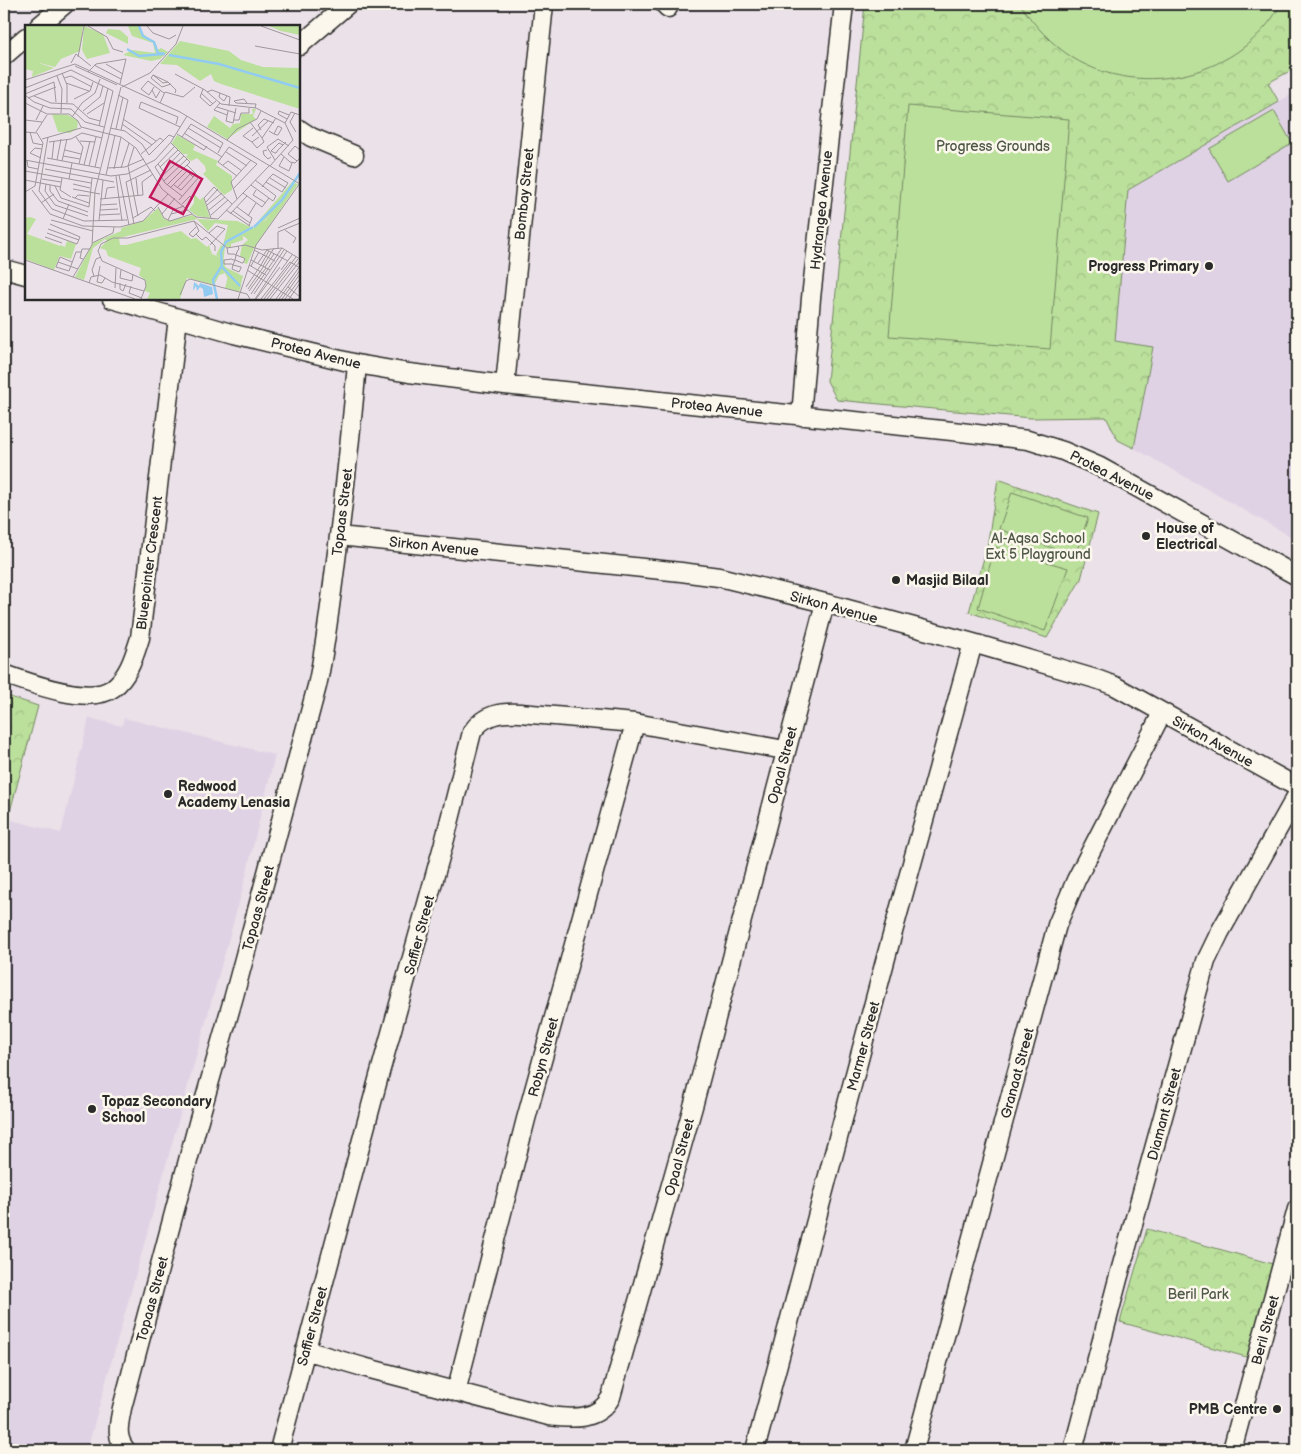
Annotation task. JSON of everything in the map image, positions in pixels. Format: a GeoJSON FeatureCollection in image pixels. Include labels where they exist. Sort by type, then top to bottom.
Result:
{"type":"FeatureCollection","features":[{"type":"Feature","properties":{"kind":"street"},"geometry":{"type":"LineString","coordinates":[[40,25],[65,4]]}},
{"type":"Feature","properties":{"kind":"street"},"geometry":{"type":"LineString","coordinates":[[300,45],[348,4]]}},
{"type":"Feature","properties":{"kind":"street","name":"Bombay Street"},"geometry":{"type":"LineString","coordinates":[[505,385],[544,4]]}},
{"type":"Feature","properties":{"kind":"street","name":"Hydrangea Avenue"},"geometry":{"type":"LineString","coordinates":[[801,416],[812,288],[844,4]]}},
{"type":"Feature","properties":{"kind":"street"},"geometry":{"type":"LineString","coordinates":[[4,56],[25,38]]}},
{"type":"Feature","properties":{"kind":"street"},"geometry":{"type":"LineString","coordinates":[[300,130],[310,137],[354,155]]}},
{"type":"Feature","properties":{"kind":"street"},"geometry":{"type":"LineString","coordinates":[[4,269],[25,275]]}},
{"type":"Feature","properties":{"kind":"street","name":"Protea Avenue"},"geometry":{"type":"LineString","coordinates":[[115,300],[234,334],[356,364],[505,385],[1028,440],[1080,457],[1100,467],[1297,576]]}},
{"type":"Feature","properties":{"kind":"street","name":"Bluepointer Crescent"},"geometry":{"type":"LineString","coordinates":[[4,674],[76,695],[91,696],[112,690],[130,665],[140,638],[178,318]]}},
{"type":"Feature","properties":{"kind":"street","name":"Topaas Street"},"geometry":{"type":"LineString","coordinates":[[123,1447],[118,1433],[122,1408],[317,686],[325,642],[339,536],[352,428],[356,364]]}},
{"type":"Feature","properties":{"kind":"street","name":"Sirkon Avenue"},"geometry":{"type":"LineString","coordinates":[[339,536],[719,577],[825,603],[972,643],[1115,686],[1297,787]]}},
{"type":"Feature","properties":{"kind":"street","name":"Opaal Street"},"geometry":{"type":"LineString","coordinates":[[305,1350],[550,1416],[580,1418],[599,1411],[608,1403],[694,1103],[825,603]]}},
{"type":"Feature","properties":{"kind":"street","name":"Marmer Street"},"geometry":{"type":"LineString","coordinates":[[755,1450],[972,643]]}},
{"type":"Feature","properties":{"kind":"street","name":"Saffier Street"},"geometry":{"type":"LineString","coordinates":[[279,1450],[379,1076],[445,839],[472,732],[482,720],[492,715],[506,713],[635,723],[785,750]]}},
{"type":"Feature","properties":{"kind":"street","name":"Granaat Street"},"geometry":{"type":"LineString","coordinates":[[914,1450],[1057,925],[1076,880],[1162,713]]}},
{"type":"Feature","properties":{"kind":"street","name":"Robyn Street"},"geometry":{"type":"LineString","coordinates":[[456,1392],[526,1119],[635,723]]}},
{"type":"Feature","properties":{"kind":"street","name":"Diamant Street"},"geometry":{"type":"LineString","coordinates":[[1073,1450],[1206,961],[1220,932],[1297,795]]}},
{"type":"Feature","properties":{"kind":"street","name":"Beril Street"},"geometry":{"type":"LineString","coordinates":[[1232,1450],[1297,1209]]}},
{"type":"Feature","properties":{"kind":"shaded area","name":"Progress Primary"},"geometry":{"type":"Polygon","coordinates":[[[1297,91],[1297,540],[1134,448],[1153,348],[1115,341],[1128,190],[1297,91]]]}},
{"type":"Feature","properties":{"kind":"shaded area","name":"Topaz Secondary School"},"geometry":{"type":"Polygon","coordinates":[[[89,718],[122,726],[124,718],[275,755],[244,884],[87,1450],[4,1450],[4,818],[61,833],[89,718]]]}},
{"type":"Feature","properties":{"kind":"green space","name":"Progress Grounds"},"geometry":{"type":"Polygon","coordinates":[[[865,4],[1297,4],[1297,67],[1268,83],[1279,102],[1128,190],[1115,341],[1153,347],[1134,448],[1118,440],[1106,417],[1031,418],[837,400],[827,381],[865,4]]]}},
{"type":"Feature","properties":{"kind":"green space"},"geometry":{"type":"Polygon","coordinates":[[[1020,4],[1281,4],[1264,29],[1242,49],[1216,64],[1188,74],[1159,78],[1129,77],[1100,71],[1073,58],[1057,47],[1044,34],[1020,4]]]}},
{"type":"Feature","properties":{"kind":"green space"},"geometry":{"type":"Polygon","coordinates":[[[908,106],[1069,119],[1050,349],[889,336],[908,106]]]}},
{"type":"Feature","properties":{"kind":"green space"},"geometry":{"type":"Polygon","coordinates":[[[1274,111],[1292,143],[1228,181],[1209,149],[1274,111]]]}},
{"type":"Feature","properties":{"kind":"green space","name":"Al-Aqsa School Ext 5 Playground"},"geometry":{"type":"Polygon","coordinates":[[[998,479],[1098,514],[1081,579],[1047,638],[969,612],[987,547],[998,479]]]}},
{"type":"Feature","properties":{"kind":"green space"},"geometry":{"type":"Polygon","coordinates":[[[1012,492],[1088,518],[1075,556],[999,529],[1012,492]]]}},
{"type":"Feature","properties":{"kind":"green space"},"geometry":{"type":"Polygon","coordinates":[[[995,547],[1068,568],[1045,631],[978,608],[995,547]]]}},
{"type":"Feature","properties":{"kind":"green space"},"geometry":{"type":"Polygon","coordinates":[[[4,695],[38,706],[8,819],[4,818],[4,695]]]}},
{"type":"Feature","properties":{"kind":"green space","name":"Beril Park"},"geometry":{"type":"Polygon","coordinates":[[[1147,1229],[1276,1265],[1250,1358],[1120,1322],[1147,1229]]]}},
{"type":"Feature","properties":{"kind":"place","name":"Progress Primary"},"geometry":{"type":"Point","coordinates":[1209,266]}},
{"type":"Feature","properties":{"kind":"place","name":"House of Electrical"},"geometry":{"type":"Point","coordinates":[1146,536]}},
{"type":"Feature","properties":{"kind":"place","name":"Masjid Bilaal"},"geometry":{"type":"Point","coordinates":[896,580]}},
{"type":"Feature","properties":{"kind":"place","name":"Redwood Academy Lenasia"},"geometry":{"type":"Point","coordinates":[168,794]}},
{"type":"Feature","properties":{"kind":"place","name":"Topaz Secondary School"},"geometry":{"type":"Point","coordinates":[92,1109]}},
{"type":"Feature","properties":{"kind":"place","name":"PMB Centre"},"geometry":{"type":"Point","coordinates":[1277,1409]}}]}
